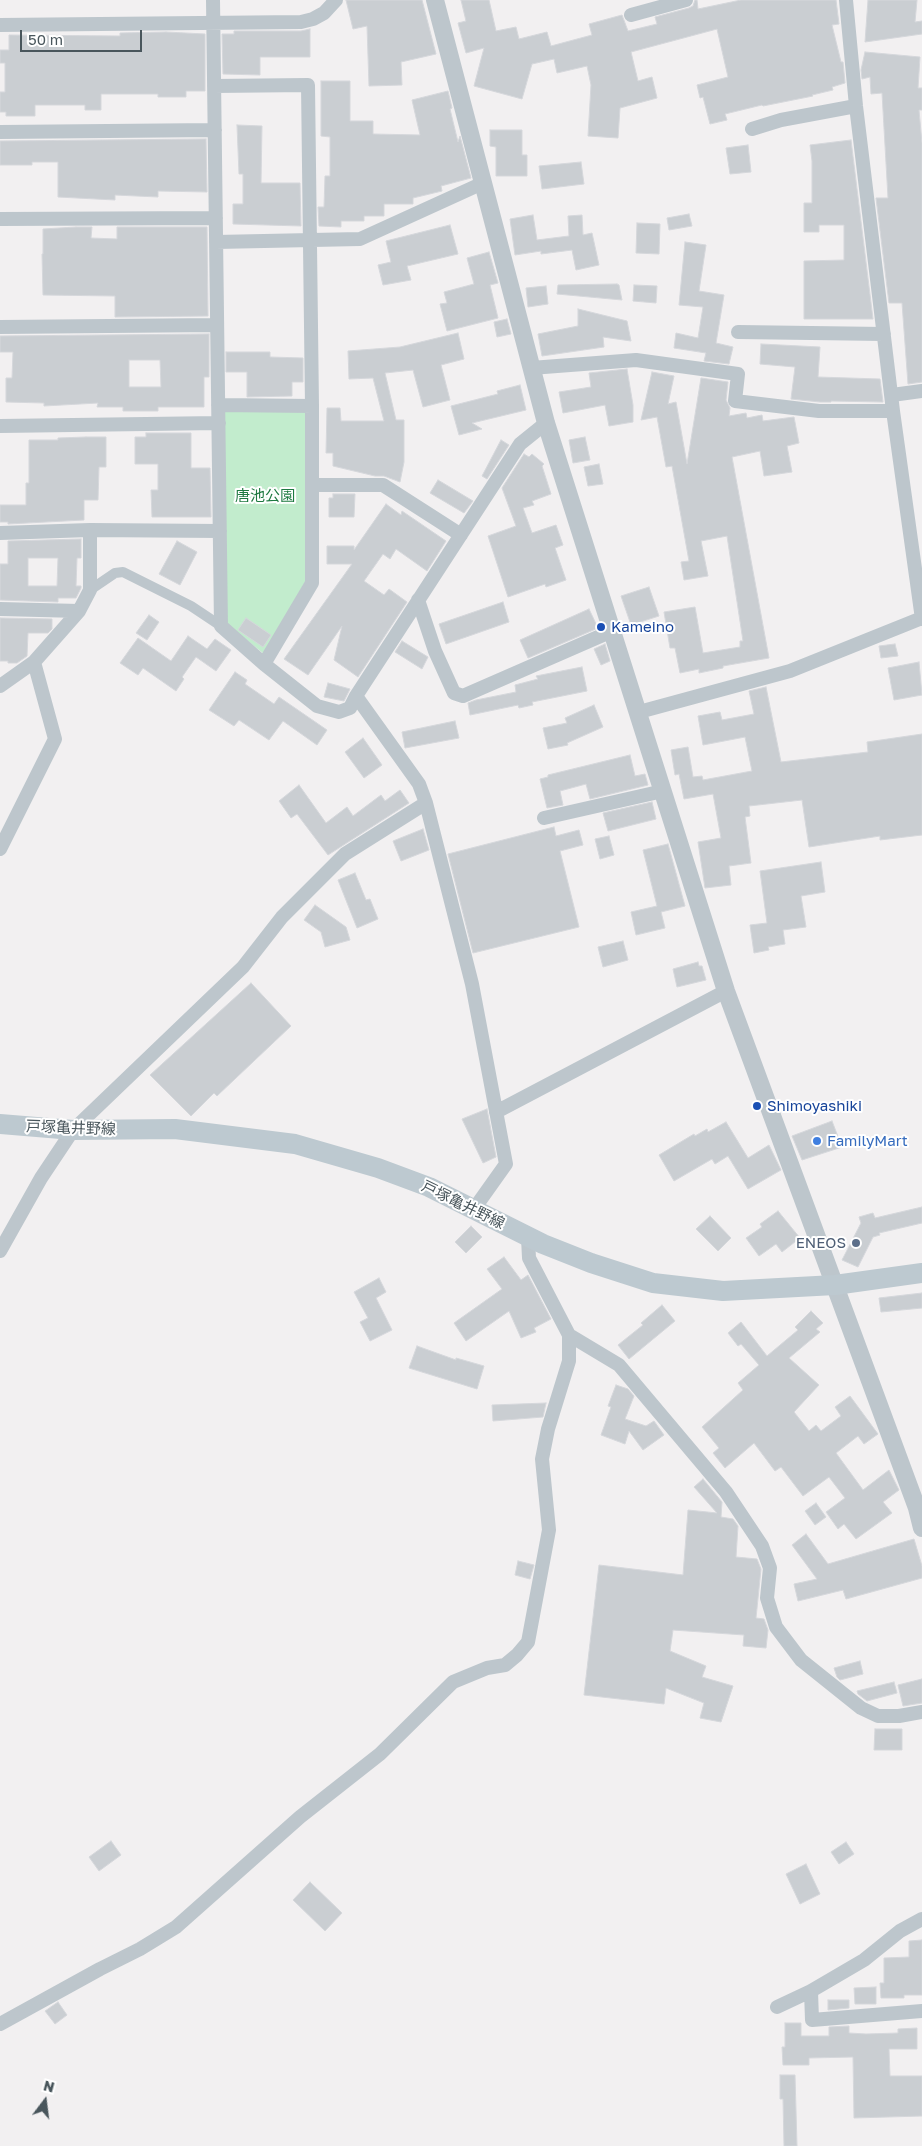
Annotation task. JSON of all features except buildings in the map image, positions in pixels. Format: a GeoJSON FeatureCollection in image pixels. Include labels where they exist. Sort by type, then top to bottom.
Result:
{"type":"FeatureCollection","features":[{"type":"Feature","properties":{"kind":"main road","name":"戸塚亀井野線"},"geometry":{"type":"LineString","coordinates":[[0,1124],[73,1130],[175,1130],[295,1144],[378,1168],[429,1187],[528,1238],[591,1263],[653,1283],[723,1291],[835,1285],[922,1273]]}},
{"type":"Feature","properties":{"kind":"street"},"geometry":{"type":"LineString","coordinates":[[213,0],[221,626]]}},
{"type":"Feature","properties":{"kind":"street"},"geometry":{"type":"LineString","coordinates":[[0,25],[301,22],[313,19],[324,13],[336,0]]}},
{"type":"Feature","properties":{"kind":"street"},"geometry":{"type":"LineString","coordinates":[[435,0],[466,112],[546,423],[726,991],[917,1508],[922,1528]]}},
{"type":"Feature","properties":{"kind":"street"},"geometry":{"type":"LineString","coordinates":[[631,15],[686,0]]}},
{"type":"Feature","properties":{"kind":"street"},"geometry":{"type":"LineString","coordinates":[[639,712],[790,671],[922,618],[884,334],[856,106],[846,0]]}},
{"type":"Feature","properties":{"kind":"street"},"geometry":{"type":"LineString","coordinates":[[214,86],[308,85],[312,583],[264,664]]}},
{"type":"Feature","properties":{"kind":"street"},"geometry":{"type":"LineString","coordinates":[[752,130],[781,120],[856,106]]}},
{"type":"Feature","properties":{"kind":"street"},"geometry":{"type":"LineString","coordinates":[[0,132],[215,130]]}},
{"type":"Feature","properties":{"kind":"street"},"geometry":{"type":"LineString","coordinates":[[216,242],[310,241],[360,238],[483,183]]}},
{"type":"Feature","properties":{"kind":"street"},"geometry":{"type":"LineString","coordinates":[[0,219],[216,218]]}},
{"type":"Feature","properties":{"kind":"street"},"geometry":{"type":"LineString","coordinates":[[0,327],[218,325]]}},
{"type":"Feature","properties":{"kind":"street"},"geometry":{"type":"LineString","coordinates":[[738,332],[884,334]]}},
{"type":"Feature","properties":{"kind":"street"},"geometry":{"type":"LineString","coordinates":[[531,368],[636,360],[738,374],[735,401],[819,411],[894,411]]}},
{"type":"Feature","properties":{"kind":"street"},"geometry":{"type":"LineString","coordinates":[[892,395],[922,391]]}},
{"type":"Feature","properties":{"kind":"street"},"geometry":{"type":"LineString","coordinates":[[218,405],[312,406]]}},
{"type":"Feature","properties":{"kind":"street"},"geometry":{"type":"LineString","coordinates":[[0,426],[219,423]]}},
{"type":"Feature","properties":{"kind":"street"},"geometry":{"type":"LineString","coordinates":[[0,686],[34,662],[78,611],[90,590],[115,573],[123,572],[191,606],[221,626],[264,664],[317,706],[339,712],[350,708],[520,444],[546,423]]}},
{"type":"Feature","properties":{"kind":"street"},"geometry":{"type":"LineString","coordinates":[[312,485],[383,485],[461,535]]}},
{"type":"Feature","properties":{"kind":"street"},"geometry":{"type":"LineString","coordinates":[[0,533],[90,530],[220,531]]}},
{"type":"Feature","properties":{"kind":"street"},"geometry":{"type":"LineString","coordinates":[[90,530],[90,590]]}},
{"type":"Feature","properties":{"kind":"street"},"geometry":{"type":"LineString","coordinates":[[418,600],[435,651],[454,693],[463,696],[612,631]]}},
{"type":"Feature","properties":{"kind":"street"},"geometry":{"type":"LineString","coordinates":[[0,610],[78,611]]}},
{"type":"Feature","properties":{"kind":"street"},"geometry":{"type":"LineString","coordinates":[[0,849],[54,739],[34,662]]}},
{"type":"Feature","properties":{"kind":"street"},"geometry":{"type":"LineString","coordinates":[[356,696],[419,784],[426,803],[472,984],[506,1164],[474,1209]]}},
{"type":"Feature","properties":{"kind":"street"},"geometry":{"type":"LineString","coordinates":[[544,818],[662,790]]}},
{"type":"Feature","properties":{"kind":"street"},"geometry":{"type":"LineString","coordinates":[[0,1250],[41,1178],[73,1130],[242,967],[282,917],[345,854],[426,803]]}},
{"type":"Feature","properties":{"kind":"street"},"geometry":{"type":"LineString","coordinates":[[496,1112],[726,991]]}},
{"type":"Feature","properties":{"kind":"street"},"geometry":{"type":"LineString","coordinates":[[0,2024],[100,1968],[140,1949],[176,1927],[300,1817],[380,1754],[453,1682],[487,1668],[505,1665],[528,1642],[549,1530],[542,1460],[548,1429],[569,1361],[569,1335],[529,1258],[528,1238]]}},
{"type":"Feature","properties":{"kind":"street"},"geometry":{"type":"LineString","coordinates":[[569,1335],[619,1365],[726,1492],[762,1546],[770,1568],[767,1598],[776,1627],[801,1660],[861,1708],[878,1716],[899,1716],[922,1712]]}},
{"type":"Feature","properties":{"kind":"street"},"geometry":{"type":"LineString","coordinates":[[777,2007],[811,1992],[864,1960],[900,1931],[922,1919]]}},
{"type":"Feature","properties":{"kind":"street"},"geometry":{"type":"LineString","coordinates":[[811,1992],[812,2020],[922,2011]]}},
{"type":"Feature","properties":{"kind":"green space","name":"唐池公園"},"geometry":{"type":"Polygon","coordinates":[[[306,410],[305,582],[264,654],[227,624],[224,411],[306,410]]]}},
{"type":"Feature","properties":{"kind":"place","name":"Kameino"},"geometry":{"type":"Point","coordinates":[601,627]}},
{"type":"Feature","properties":{"kind":"place","name":"Shimoyashiki"},"geometry":{"type":"Point","coordinates":[757,1106]}},
{"type":"Feature","properties":{"kind":"place","name":"FamilyMart"},"geometry":{"type":"Point","coordinates":[817,1141]}},
{"type":"Feature","properties":{"kind":"place","name":"ENEOS"},"geometry":{"type":"Point","coordinates":[856,1243]}}]}
